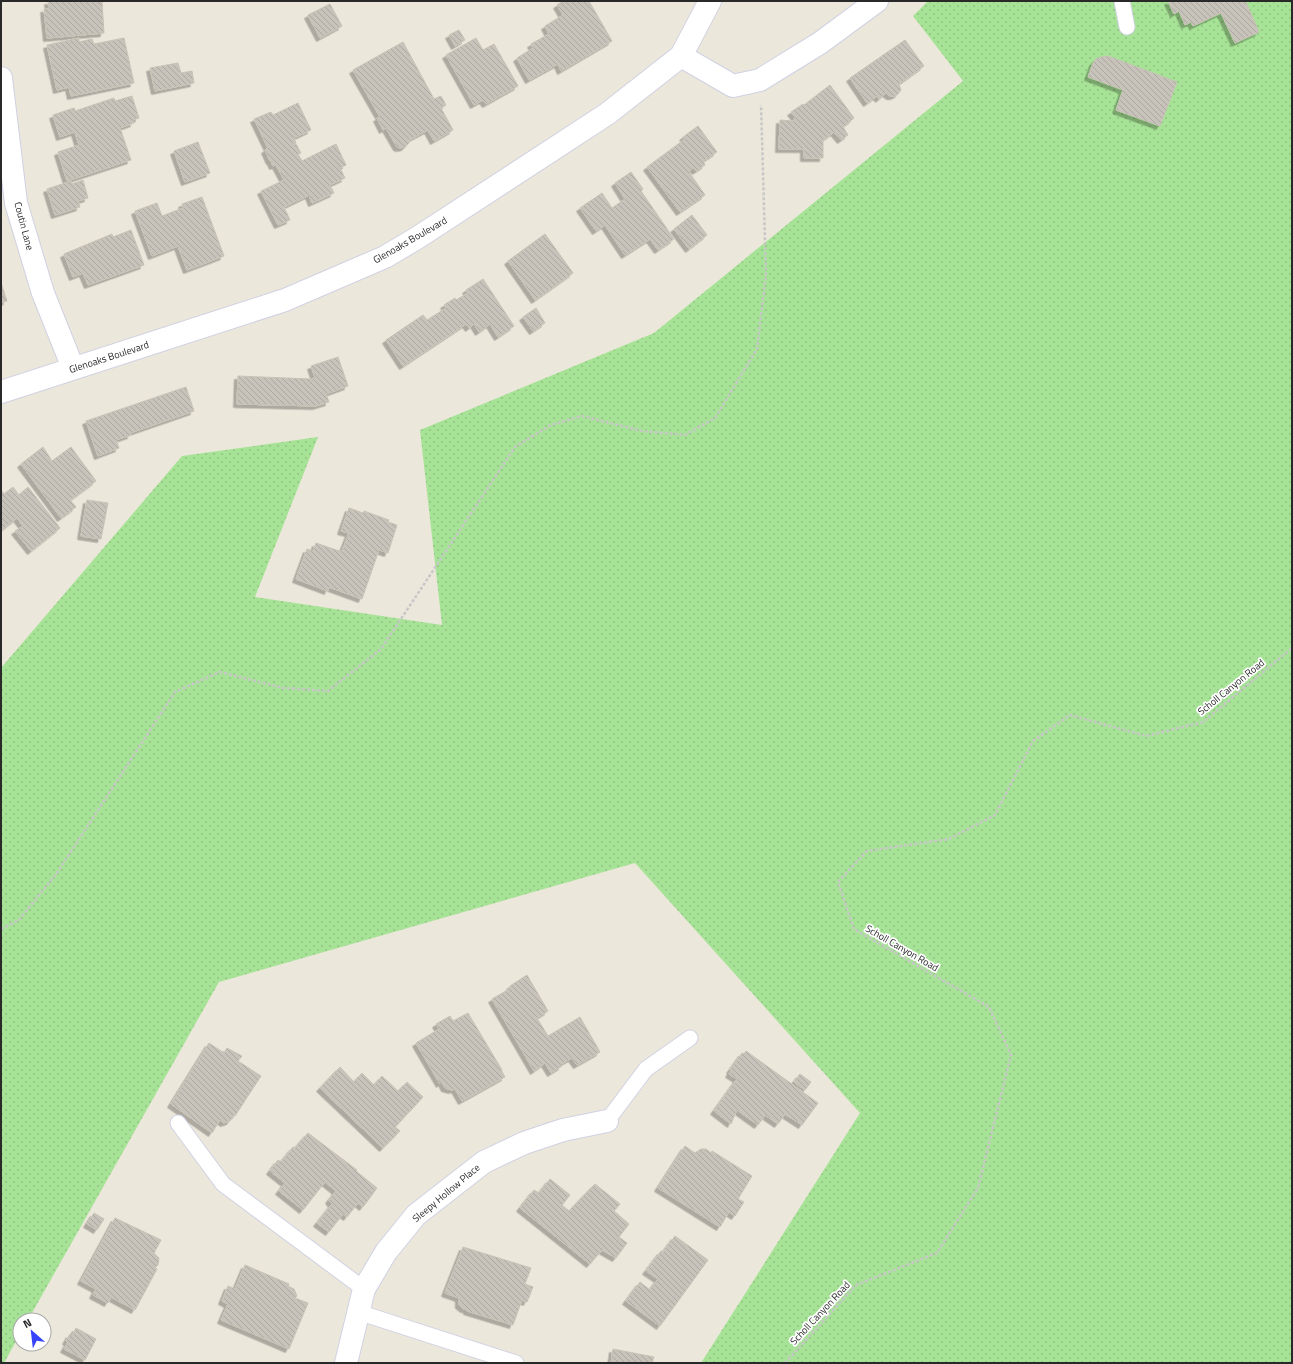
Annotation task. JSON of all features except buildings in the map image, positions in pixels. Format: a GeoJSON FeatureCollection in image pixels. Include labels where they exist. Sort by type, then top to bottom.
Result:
{"type":"FeatureCollection","features":[{"type":"Feature","properties":{"kind":"street","name":"Glenoaks Boulevard"},"geometry":{"type":"LineString","coordinates":[[1,392],[285,300],[385,257],[417,238],[607,114],[681,56],[710,1]]}},
{"type":"Feature","properties":{"kind":"street"},"geometry":{"type":"LineString","coordinates":[[681,56],[733,86],[760,80],[820,43],[877,1]]}},
{"type":"Feature","properties":{"kind":"street","name":"Coutin Lane"},"geometry":{"type":"LineString","coordinates":[[1,78],[16,203],[43,293],[73,368]]}},
{"type":"Feature","properties":{"kind":"street","name":"Sleepy Hollow Place"},"geometry":{"type":"LineString","coordinates":[[346,1363],[364,1289],[386,1252],[416,1216],[484,1162],[524,1143],[563,1130],[607,1121]]}},
{"type":"Feature","properties":{"kind":"lane"},"geometry":{"type":"LineString","coordinates":[[1122,1],[1127,27]]}},
{"type":"Feature","properties":{"kind":"lane"},"geometry":{"type":"LineString","coordinates":[[607,1121],[646,1069],[690,1038]]}},
{"type":"Feature","properties":{"kind":"lane"},"geometry":{"type":"LineString","coordinates":[[178,1123],[224,1184],[364,1289]]}},
{"type":"Feature","properties":{"kind":"lane"},"geometry":{"type":"LineString","coordinates":[[358,1312],[516,1363]]}},
{"type":"Feature","properties":{"kind":"path"},"geometry":{"type":"LineString","coordinates":[[1,929],[19,920],[57,873],[175,692],[220,672],[283,688],[328,691],[381,649],[515,447],[551,425],[582,416],[642,430],[685,435],[715,418],[757,349],[766,274],[760,80]]}},
{"type":"Feature","properties":{"kind":"path","name":"Scholl Canyon Road"},"geometry":{"type":"LineString","coordinates":[[785,1363],[856,1285],[937,1253],[978,1188],[1011,1055],[989,1007],[854,929],[838,882],[867,851],[949,838],[995,815],[1033,741],[1070,715],[1146,736],[1203,722],[1292,648]]}},
{"type":"Feature","properties":{"kind":"green space"},"geometry":{"type":"Polygon","coordinates":[[[928,1],[1292,1],[1292,1363],[701,1363],[860,1113],[635,863],[219,982],[33,1312],[12,1312],[12,1348],[4,1363],[1,1363],[1,668],[182,456],[318,437],[255,597],[442,625],[420,430],[654,333],[963,81],[913,16],[928,1]]]}}]}
